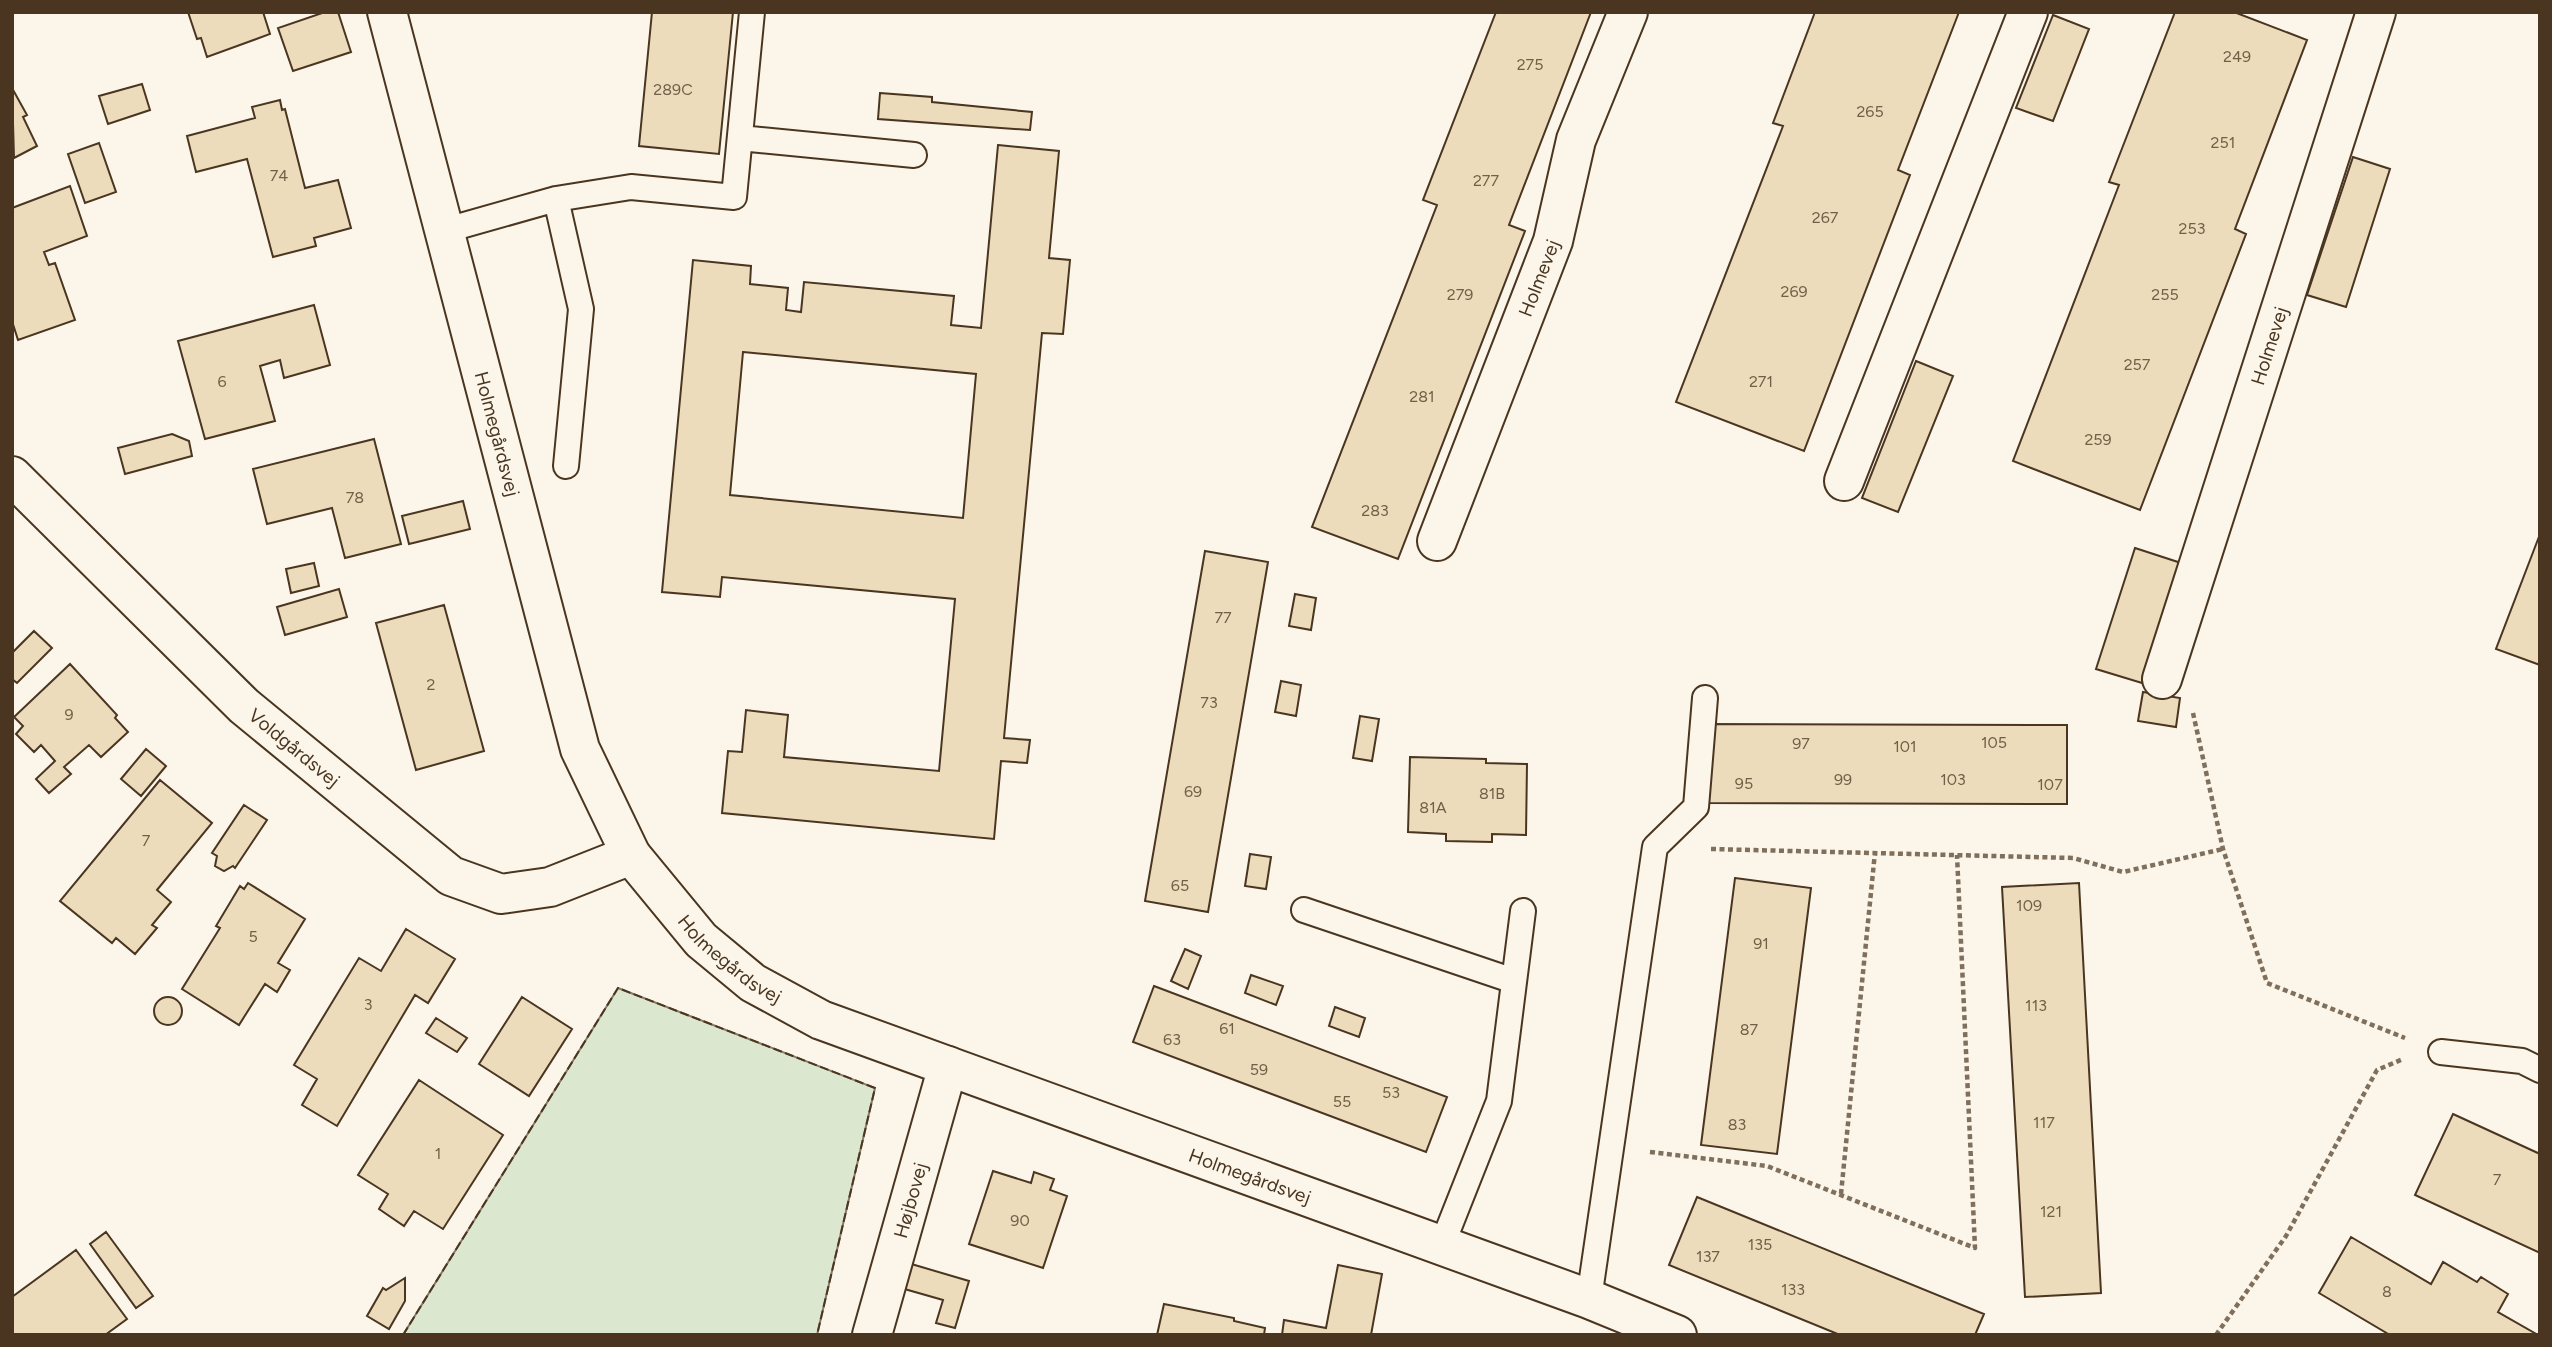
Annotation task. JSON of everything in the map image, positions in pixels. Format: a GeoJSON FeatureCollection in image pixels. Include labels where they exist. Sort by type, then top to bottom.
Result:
{"type":"FeatureCollection","features":[{"type":"Feature","properties":{"kind":"street","name":"Holmegårdsvej"},"geometry":{"type":"LineString","coordinates":[[387,12],[580,749],[631,855],[701,940],[753,983],[821,1020],[1589,1298],[1676,1335]]}},
{"type":"Feature","properties":{"kind":"street","name":"Holmevej"},"geometry":{"type":"LineString","coordinates":[[1437,541],[1553,241],[1576,140],[1628,12]]}},
{"type":"Feature","properties":{"kind":"street"},"geometry":{"type":"LineString","coordinates":[[1844,481],[2028,12]]}},
{"type":"Feature","properties":{"kind":"street","name":"Holmevej"},"geometry":{"type":"LineString","coordinates":[[2162,679],[2376,12]]}},
{"type":"Feature","properties":{"kind":"street","name":"Voldgårdsvej"},"geometry":{"type":"LineString","coordinates":[[12,477],[244,706],[451,876],[501,894],[550,887],[631,855]]}},
{"type":"Feature","properties":{"kind":"street","name":"Højbovej"},"geometry":{"type":"LineString","coordinates":[[872,1335],[948,1066]]}},
{"type":"Feature","properties":{"kind":"lane"},"geometry":{"type":"LineString","coordinates":[[443,231],[556,199],[631,187],[734,197],[752,12]]}},
{"type":"Feature","properties":{"kind":"lane"},"geometry":{"type":"LineString","coordinates":[[740,138],[914,155]]}},
{"type":"Feature","properties":{"kind":"lane"},"geometry":{"type":"LineString","coordinates":[[556,199],[581,309],[566,466]]}},
{"type":"Feature","properties":{"kind":"lane"},"geometry":{"type":"LineString","coordinates":[[1589,1298],[1654,847],[1696,807],[1705,698]]}},
{"type":"Feature","properties":{"kind":"lane"},"geometry":{"type":"LineString","coordinates":[[1304,911],[1514,981]]}},
{"type":"Feature","properties":{"kind":"lane"},"geometry":{"type":"LineString","coordinates":[[1442,1245],[1499,1101],[1524,911]]}},
{"type":"Feature","properties":{"kind":"lane"},"geometry":{"type":"LineString","coordinates":[[2441,1052],[2522,1062],[2540,1070]]}},
{"type":"Feature","properties":{"kind":"path"},"geometry":{"type":"LineString","coordinates":[[2162,679],[2190,700],[2222,849],[2267,983],[2441,1052]]}},
{"type":"Feature","properties":{"kind":"path"},"geometry":{"type":"LineString","coordinates":[[1654,847],[2073,858],[2123,872],[2222,849]]}},
{"type":"Feature","properties":{"kind":"path"},"geometry":{"type":"LineString","coordinates":[[1841,1195],[1875,852]]}},
{"type":"Feature","properties":{"kind":"path"},"geometry":{"type":"LineString","coordinates":[[1611,1148],[1766,1166],[1975,1248],[1957,855]]}},
{"type":"Feature","properties":{"kind":"path"},"geometry":{"type":"LineString","coordinates":[[2216,1335],[2286,1236],[2377,1070],[2404,1058],[2441,1052]]}},
{"type":"Feature","properties":{"kind":"green space"},"geometry":{"type":"Polygon","coordinates":[[[618,988],[875,1088],[817,1335],[403,1335],[618,988]]]}},
{"type":"Feature","properties":{"kind":"building"},"geometry":{"type":"Polygon","coordinates":[[[188,12],[263,12],[270,34],[207,57],[201,38],[197,39],[188,12]]]}},
{"type":"Feature","properties":{"kind":"building"},"geometry":{"type":"Polygon","coordinates":[[[325,12],[338,12],[351,52],[293,71],[278,28],[325,12]]]}},
{"type":"Feature","properties":{"kind":"building"},"geometry":{"type":"Polygon","coordinates":[[[652,12],[733,12],[719,154],[639,146],[652,12]]]}},
{"type":"Feature","properties":{"kind":"building"},"geometry":{"type":"Polygon","coordinates":[[[1496,12],[1591,12],[1509,225],[1525,231],[1398,559],[1312,527],[1437,205],[1423,200],[1496,12]]]}},
{"type":"Feature","properties":{"kind":"building"},"geometry":{"type":"Polygon","coordinates":[[[1815,12],[1959,12],[1898,170],[1910,175],[1804,451],[1676,402],[1783,126],[1773,123],[1815,12]]]}},
{"type":"Feature","properties":{"kind":"building"},"geometry":{"type":"Polygon","coordinates":[[[2175,12],[2234,12],[2307,40],[2235,229],[2246,234],[2140,510],[2013,461],[2119,185],[2109,182],[2175,12]]]}},
{"type":"Feature","properties":{"kind":"building"},"geometry":{"type":"Polygon","coordinates":[[[2053,15],[2089,29],[2053,121],[2016,108],[2053,15]]]}},
{"type":"Feature","properties":{"kind":"building"},"geometry":{"type":"Polygon","coordinates":[[[142,84],[150,110],[108,124],[99,96],[142,84]]]}},
{"type":"Feature","properties":{"kind":"building"},"geometry":{"type":"Polygon","coordinates":[[[12,88],[27,115],[23,117],[37,146],[14,158],[12,88]]]}},
{"type":"Feature","properties":{"kind":"building"},"geometry":{"type":"Polygon","coordinates":[[[880,93],[932,97],[932,102],[1032,112],[1030,130],[878,119],[880,93]]]}},
{"type":"Feature","properties":{"kind":"building"},"geometry":{"type":"Polygon","coordinates":[[[280,100],[282,110],[285,109],[305,188],[338,180],[351,228],[314,238],[316,246],[273,257],[247,159],[196,172],[187,136],[255,118],[252,107],[280,100]]]}},
{"type":"Feature","properties":{"kind":"building"},"geometry":{"type":"Polygon","coordinates":[[[99,143],[116,192],[85,203],[68,154],[99,143]]]}},
{"type":"Feature","properties":{"kind":"building"},"geometry":{"type":"Polygon","coordinates":[[[998,145],[1059,151],[1049,258],[1070,260],[1063,334],[1042,333],[1004,738],[1030,740],[1027,763],[1001,761],[994,839],[722,813],[728,751],[742,752],[746,710],[788,715],[784,757],[939,771],[955,599],[722,577],[720,597],[662,592],[693,260],[751,266],[750,284],[788,288],[786,310],[801,312],[804,282],[954,296],[951,325],[981,328],[998,145]],[[743,352],[730,495],[963,518],[976,374],[743,352]]]}},
{"type":"Feature","properties":{"kind":"building"},"geometry":{"type":"Polygon","coordinates":[[[2353,157],[2390,169],[2346,307],[2307,295],[2353,157]]]}},
{"type":"Feature","properties":{"kind":"building"},"geometry":{"type":"Polygon","coordinates":[[[70,186],[87,236],[44,252],[49,265],[55,263],[75,320],[18,340],[12,321],[12,208],[70,186]]]}},
{"type":"Feature","properties":{"kind":"building"},"geometry":{"type":"Polygon","coordinates":[[[314,305],[330,365],[284,378],[280,360],[260,366],[275,421],[205,439],[178,341],[314,305]]]}},
{"type":"Feature","properties":{"kind":"building"},"geometry":{"type":"Polygon","coordinates":[[[1916,361],[1953,376],[1898,512],[1862,498],[1916,361]]]}},
{"type":"Feature","properties":{"kind":"building"},"geometry":{"type":"Polygon","coordinates":[[[172,434],[189,441],[192,456],[125,474],[118,448],[172,434]]]}},
{"type":"Feature","properties":{"kind":"building"},"geometry":{"type":"Polygon","coordinates":[[[374,439],[401,544],[345,558],[332,508],[267,524],[253,469],[374,439]]]}},
{"type":"Feature","properties":{"kind":"building"},"geometry":{"type":"Polygon","coordinates":[[[463,501],[470,529],[409,544],[402,516],[463,501]]]}},
{"type":"Feature","properties":{"kind":"building"},"geometry":{"type":"Polygon","coordinates":[[[2540,534],[2540,665],[2496,649],[2540,534]]]}},
{"type":"Feature","properties":{"kind":"building"},"geometry":{"type":"Polygon","coordinates":[[[2135,548],[2181,563],[2142,683],[2096,669],[2135,548]]]}},
{"type":"Feature","properties":{"kind":"building"},"geometry":{"type":"Polygon","coordinates":[[[1205,551],[1268,562],[1208,912],[1145,901],[1205,551]]]}},
{"type":"Feature","properties":{"kind":"building"},"geometry":{"type":"Polygon","coordinates":[[[314,563],[319,586],[291,593],[286,569],[314,563]]]}},
{"type":"Feature","properties":{"kind":"building"},"geometry":{"type":"Polygon","coordinates":[[[339,589],[347,617],[285,635],[277,607],[339,589]]]}},
{"type":"Feature","properties":{"kind":"building"},"geometry":{"type":"Polygon","coordinates":[[[1295,594],[1316,598],[1311,630],[1289,626],[1295,594]]]}},
{"type":"Feature","properties":{"kind":"building"},"geometry":{"type":"Polygon","coordinates":[[[444,605],[484,751],[416,770],[376,623],[444,605]]]}},
{"type":"Feature","properties":{"kind":"building"},"geometry":{"type":"Polygon","coordinates":[[[34,631],[52,648],[17,683],[12,679],[12,653],[34,631]]]}},
{"type":"Feature","properties":{"kind":"building"},"geometry":{"type":"Polygon","coordinates":[[[70,664],[117,715],[115,718],[128,732],[101,757],[89,745],[64,767],[71,774],[49,793],[36,779],[55,761],[41,745],[34,752],[16,734],[23,726],[14,717],[70,664]]]}},
{"type":"Feature","properties":{"kind":"building"},"geometry":{"type":"Polygon","coordinates":[[[1281,681],[1301,685],[1296,716],[1275,712],[1281,681]]]}},
{"type":"Feature","properties":{"kind":"building"},"geometry":{"type":"Polygon","coordinates":[[[2143,692],[2180,698],[2176,727],[2138,721],[2143,692]]]}},
{"type":"Feature","properties":{"kind":"building"},"geometry":{"type":"Polygon","coordinates":[[[1360,716],[1379,719],[1372,761],[1353,758],[1360,716]]]}},
{"type":"Feature","properties":{"kind":"building"},"geometry":{"type":"Polygon","coordinates":[[[1704,724],[2067,725],[2067,804],[1704,803],[1704,724]]]}},
{"type":"Feature","properties":{"kind":"building"},"geometry":{"type":"Polygon","coordinates":[[[146,749],[166,766],[141,796],[121,779],[146,749]]]}},
{"type":"Feature","properties":{"kind":"building"},"geometry":{"type":"Polygon","coordinates":[[[1410,757],[1486,759],[1486,763],[1527,764],[1526,835],[1492,834],[1492,842],[1446,841],[1446,834],[1408,832],[1410,757]]]}},
{"type":"Feature","properties":{"kind":"building"},"geometry":{"type":"Polygon","coordinates":[[[160,780],[212,823],[157,890],[171,902],[152,925],[157,928],[135,954],[116,938],[112,943],[60,901],[160,780]]]}},
{"type":"Feature","properties":{"kind":"building"},"geometry":{"type":"Polygon","coordinates":[[[244,805],[267,820],[235,868],[233,866],[224,871],[215,866],[217,856],[212,853],[244,805]]]}},
{"type":"Feature","properties":{"kind":"building"},"geometry":{"type":"Polygon","coordinates":[[[1250,854],[1271,857],[1266,889],[1245,886],[1250,854]]]}},
{"type":"Feature","properties":{"kind":"building"},"geometry":{"type":"Polygon","coordinates":[[[1735,878],[1811,888],[1777,1154],[1701,1145],[1735,878]]]}},
{"type":"Feature","properties":{"kind":"building"},"geometry":{"type":"Polygon","coordinates":[[[248,883],[305,919],[278,963],[290,970],[277,992],[265,984],[239,1025],[182,989],[220,928],[216,926],[240,886],[244,889],[248,883]]]}},
{"type":"Feature","properties":{"kind":"building"},"geometry":{"type":"Polygon","coordinates":[[[2079,883],[2101,1293],[2025,1297],[2002,887],[2079,883]]]}},
{"type":"Feature","properties":{"kind":"building"},"geometry":{"type":"Polygon","coordinates":[[[406,929],[455,959],[428,1003],[415,995],[337,1126],[302,1105],[317,1079],[294,1065],[359,958],[381,971],[406,929]]]}},
{"type":"Feature","properties":{"kind":"building"},"geometry":{"type":"Polygon","coordinates":[[[1185,949],[1201,956],[1188,989],[1171,981],[1185,949]]]}},
{"type":"Feature","properties":{"kind":"building"},"geometry":{"type":"Polygon","coordinates":[[[1251,975],[1283,986],[1276,1005],[1245,993],[1251,975]]]}},
{"type":"Feature","properties":{"kind":"building"},"geometry":{"type":"Polygon","coordinates":[[[1154,986],[1447,1097],[1426,1152],[1133,1042],[1154,986]]]}},
{"type":"Feature","properties":{"kind":"building"},"geometry":{"type":"Polygon","coordinates":[[[168,997],[178,1001],[182,1011],[178,1021],[168,1025],[158,1021],[154,1011],[158,1001],[168,997]]]}},
{"type":"Feature","properties":{"kind":"building"},"geometry":{"type":"Polygon","coordinates":[[[522,997],[572,1029],[529,1096],[479,1064],[522,997]]]}},
{"type":"Feature","properties":{"kind":"building"},"geometry":{"type":"Polygon","coordinates":[[[1335,1007],[1365,1018],[1359,1037],[1329,1026],[1335,1007]]]}},
{"type":"Feature","properties":{"kind":"building"},"geometry":{"type":"Polygon","coordinates":[[[436,1018],[467,1038],[457,1052],[426,1033],[436,1018]]]}},
{"type":"Feature","properties":{"kind":"building"},"geometry":{"type":"Polygon","coordinates":[[[419,1080],[503,1135],[443,1229],[414,1211],[404,1226],[379,1209],[388,1194],[358,1175],[419,1080]]]}},
{"type":"Feature","properties":{"kind":"building"},"geometry":{"type":"Polygon","coordinates":[[[2453,1114],[2540,1154],[2540,1253],[2415,1195],[2453,1114]]]}},
{"type":"Feature","properties":{"kind":"building"},"geometry":{"type":"Polygon","coordinates":[[[993,1171],[1031,1183],[1034,1172],[1054,1179],[1050,1190],[1067,1196],[1043,1268],[969,1244],[993,1171]]]}},
{"type":"Feature","properties":{"kind":"building"},"geometry":{"type":"Polygon","coordinates":[[[1697,1197],[1984,1314],[1975,1335],[1840,1335],[1669,1265],[1697,1197]]]}},
{"type":"Feature","properties":{"kind":"building"},"geometry":{"type":"Polygon","coordinates":[[[106,1232],[153,1296],[136,1308],[90,1244],[106,1232]]]}},
{"type":"Feature","properties":{"kind":"building"},"geometry":{"type":"Polygon","coordinates":[[[2351,1237],[2431,1284],[2443,1262],[2477,1282],[2481,1277],[2508,1294],[2498,1312],[2538,1335],[2390,1335],[2319,1293],[2351,1237]]]}},
{"type":"Feature","properties":{"kind":"building"},"geometry":{"type":"Polygon","coordinates":[[[76,1250],[127,1319],[105,1335],[12,1335],[12,1297],[76,1250]]]}},
{"type":"Feature","properties":{"kind":"building"},"geometry":{"type":"Polygon","coordinates":[[[908,1263],[969,1281],[955,1328],[936,1323],[943,1300],[901,1288],[908,1263]]]}},
{"type":"Feature","properties":{"kind":"building"},"geometry":{"type":"Polygon","coordinates":[[[1338,1265],[1382,1274],[1371,1335],[1282,1335],[1284,1320],[1326,1328],[1338,1265]]]}},
{"type":"Feature","properties":{"kind":"building"},"geometry":{"type":"Polygon","coordinates":[[[405,1278],[405,1301],[389,1329],[367,1316],[383,1288],[386,1290],[405,1278]]]}},
{"type":"Feature","properties":{"kind":"building"},"geometry":{"type":"Polygon","coordinates":[[[1164,1304],[1234,1318],[1234,1321],[1265,1328],[1264,1335],[1157,1335],[1164,1304]]]}},
{"type":"Feature","properties":{"kind":"fence"},"geometry":{"type":"LineString","coordinates":[[403,1335],[618,988],[875,1088],[817,1335]]}}]}
